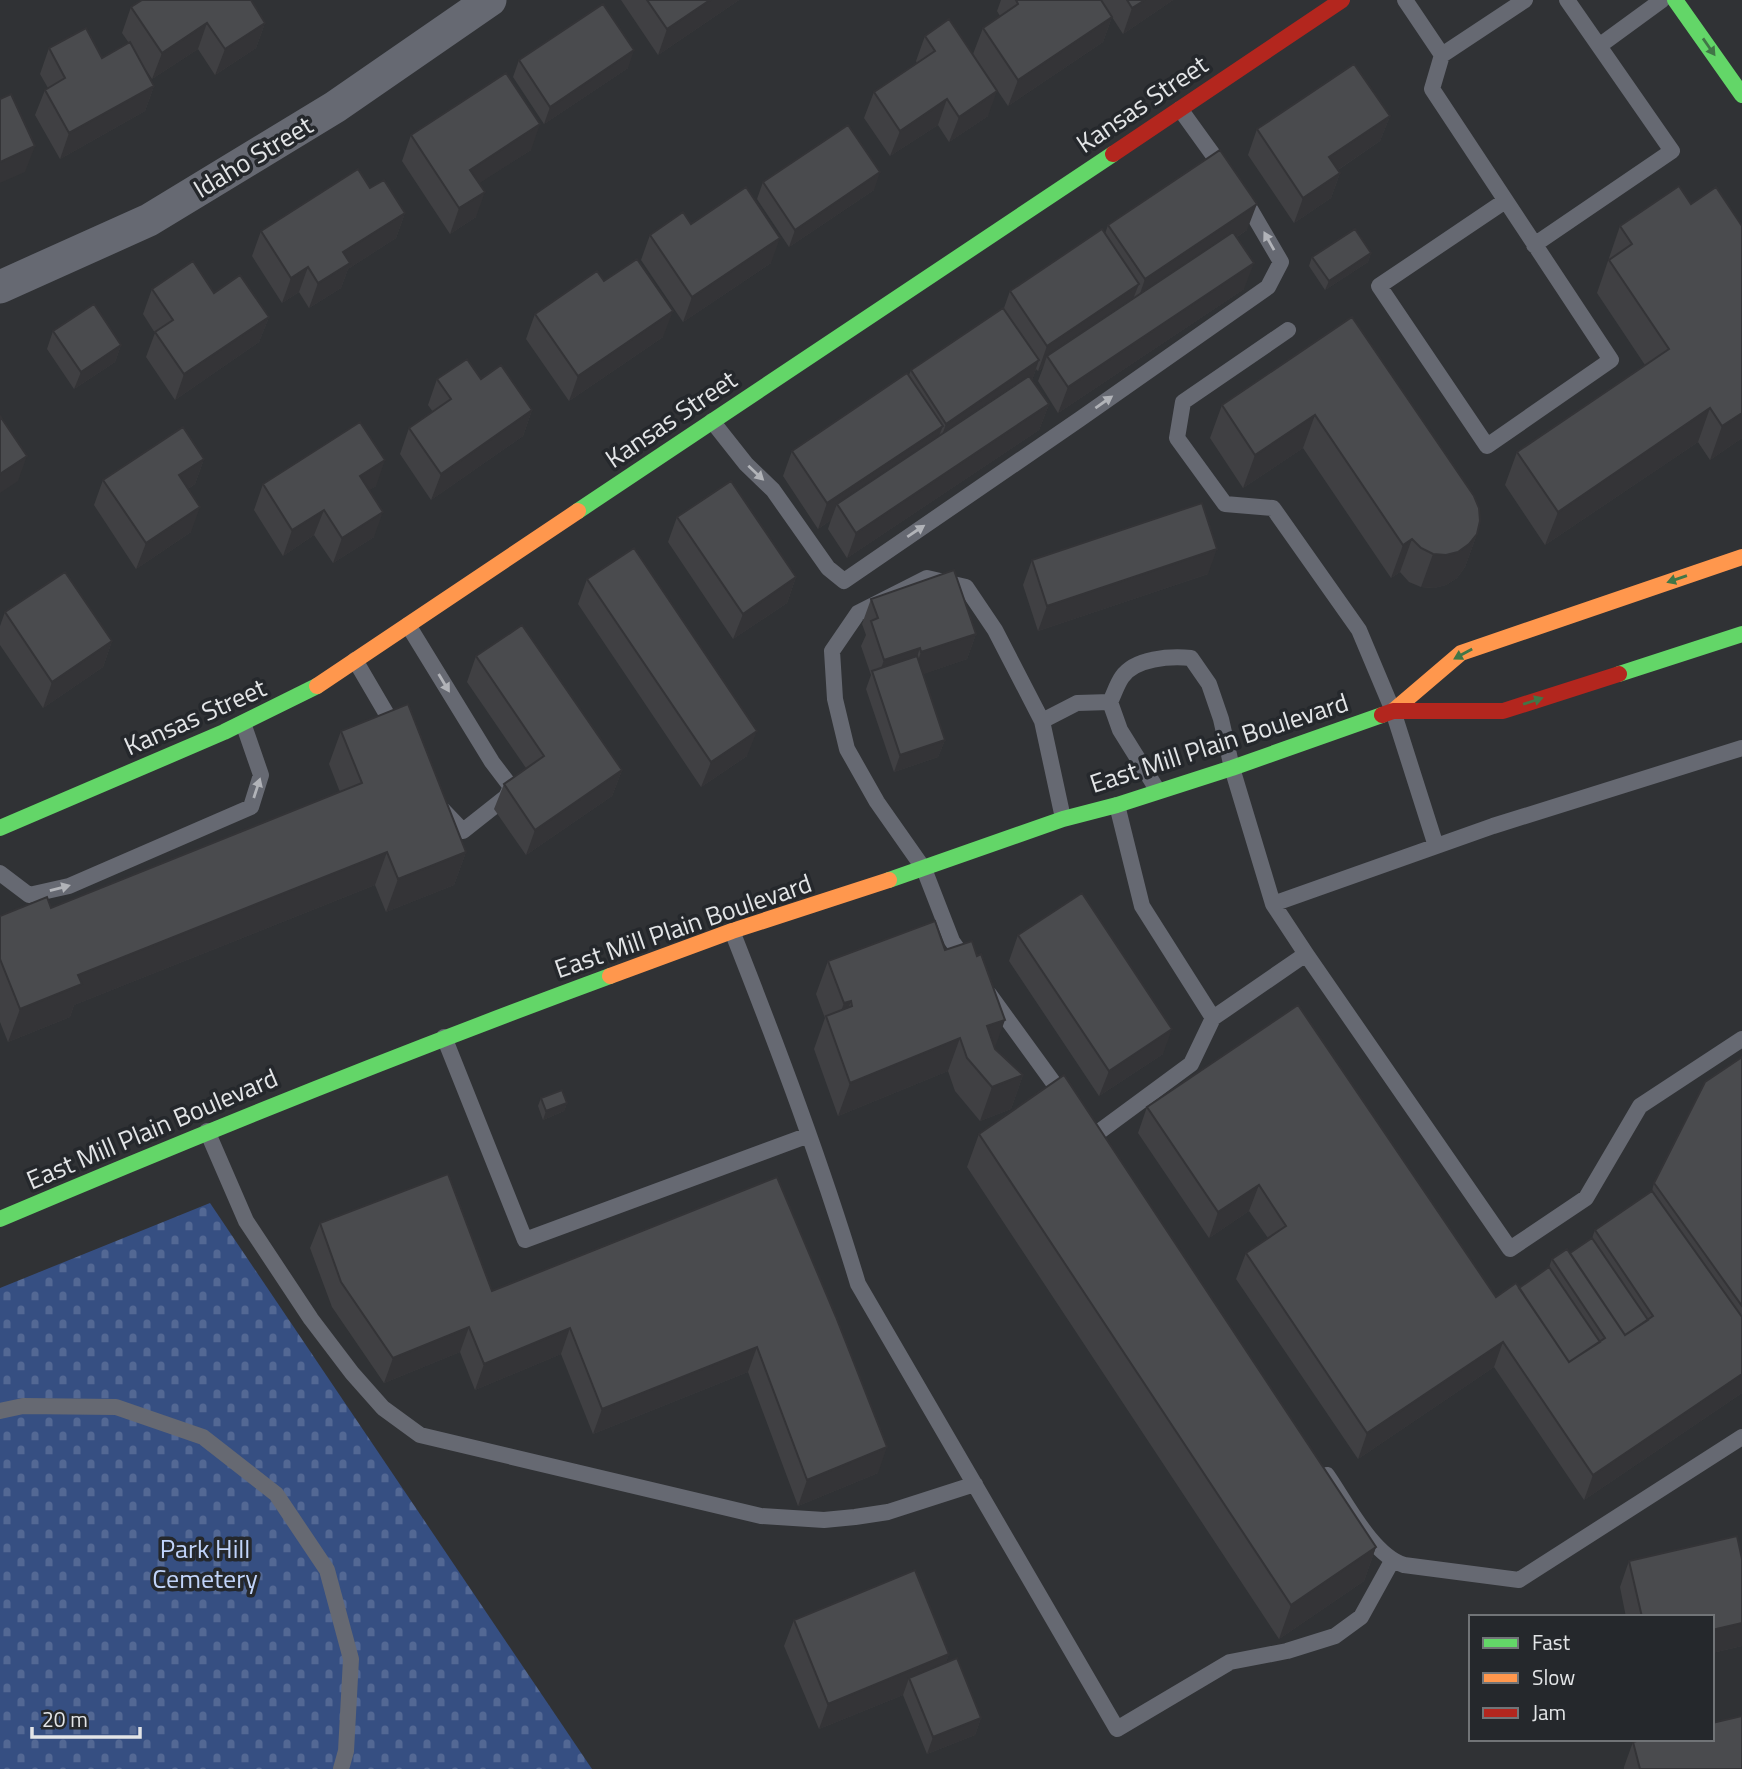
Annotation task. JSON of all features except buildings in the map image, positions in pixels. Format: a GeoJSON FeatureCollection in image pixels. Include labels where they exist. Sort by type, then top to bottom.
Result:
{"type":"FeatureCollection","features":[{"type":"Feature","properties":{"kind":"main road","name":"Kansas Street"},"geometry":{"type":"LineString","coordinates":[[0,828],[307,693],[1342,0]]}},
{"type":"Feature","properties":{"kind":"main road"},"geometry":{"type":"LineString","coordinates":[[1675,0],[1742,95]]}},
{"type":"Feature","properties":{"kind":"main road","name":"East Mill Plain Boulevard"},"geometry":{"type":"LineString","coordinates":[[1393,711],[1461,653],[1742,557]]}},
{"type":"Feature","properties":{"kind":"main road","name":"East Mill Plain Boulevard"},"geometry":{"type":"LineString","coordinates":[[0,1219],[207,1130],[443,1037],[732,931],[924,869],[1063,819],[1117,805],[1232,768],[1393,711],[1503,711],[1742,634]]}},
{"type":"Feature","properties":{"kind":"street","name":"Idaho Street"},"geometry":{"type":"LineString","coordinates":[[0,287],[149,220],[335,107],[489,0]]}},
{"type":"Feature","properties":{"kind":"lane"},"geometry":{"type":"LineString","coordinates":[[1405,0],[1443,55]]}},
{"type":"Feature","properties":{"kind":"lane"},"geometry":{"type":"LineString","coordinates":[[1505,201],[1379,286],[1488,446],[1611,360],[1432,89],[1443,55],[1525,0]]}},
{"type":"Feature","properties":{"kind":"lane"},"geometry":{"type":"LineString","coordinates":[[1534,244],[1672,151],[1567,0]]}},
{"type":"Feature","properties":{"kind":"lane"},"geometry":{"type":"LineString","coordinates":[[1599,46],[1662,0]]}},
{"type":"Feature","properties":{"kind":"lane"},"geometry":{"type":"LineString","coordinates":[[712,421],[746,464],[773,489],[828,568],[844,581],[1268,287],[1281,262],[1252,211],[1180,108]]}},
{"type":"Feature","properties":{"kind":"lane"},"geometry":{"type":"LineString","coordinates":[[1287,330],[1183,402],[1177,438],[1225,504],[1273,508],[1359,630],[1393,711],[1436,846]]}},
{"type":"Feature","properties":{"kind":"lane"},"geometry":{"type":"LineString","coordinates":[[1063,819],[1042,721],[995,630],[966,587],[927,578],[858,613],[832,651],[835,699],[847,749],[877,802],[924,869],[952,941],[1088,1131],[1191,1064],[1213,1018],[1306,954]]}},
{"type":"Feature","properties":{"kind":"lane"},"geometry":{"type":"LineString","coordinates":[[408,625],[492,762],[511,787],[506,797],[463,831],[442,810],[435,798]]}},
{"type":"Feature","properties":{"kind":"lane"},"geometry":{"type":"LineString","coordinates":[[1158,792],[1120,730],[1110,702],[1124,674],[1148,660],[1172,656],[1191,658],[1209,684],[1221,719],[1232,768],[1273,904],[1510,1249],[1586,1198],[1640,1105],[1742,1039]]}},
{"type":"Feature","properties":{"kind":"lane"},"geometry":{"type":"LineString","coordinates":[[355,660],[402,741]]}},
{"type":"Feature","properties":{"kind":"lane"},"geometry":{"type":"LineString","coordinates":[[1042,721],[1077,703],[1110,702]]}},
{"type":"Feature","properties":{"kind":"lane"},"geometry":{"type":"LineString","coordinates":[[0,873],[29,895],[69,886],[251,807],[261,775],[243,723]]}},
{"type":"Feature","properties":{"kind":"lane"},"geometry":{"type":"LineString","coordinates":[[1273,904],[1436,846],[1742,748]]}},
{"type":"Feature","properties":{"kind":"lane"},"geometry":{"type":"LineString","coordinates":[[1117,805],[1142,906],[1213,1018]]}},
{"type":"Feature","properties":{"kind":"lane"},"geometry":{"type":"LineString","coordinates":[[732,931],[779,1049],[835,1208],[858,1284],[1117,1729],[1230,1662],[1287,1651],[1335,1636],[1361,1617],[1392,1561]]}},
{"type":"Feature","properties":{"kind":"lane"},"geometry":{"type":"LineString","coordinates":[[443,1037],[525,1240],[809,1135]]}},
{"type":"Feature","properties":{"kind":"lane"},"geometry":{"type":"LineString","coordinates":[[207,1130],[246,1221],[311,1319],[383,1408],[420,1435],[761,1516],[824,1520],[855,1517],[888,1512],[975,1484]]}},
{"type":"Feature","properties":{"kind":"lane"},"geometry":{"type":"LineString","coordinates":[[0,1411],[23,1406],[116,1407],[203,1437],[276,1494],[327,1570],[351,1659],[346,1751],[341,1769]]}},
{"type":"Feature","properties":{"kind":"lane"},"geometry":{"type":"LineString","coordinates":[[1321,1466],[1377,1546],[1392,1561],[1404,1565],[1520,1580],[1742,1437]]}},
{"type":"Feature","properties":{"kind":"green space","name":"Park Hill Cemetery"},"geometry":{"type":"Polygon","coordinates":[[[210,1203],[592,1769],[0,1769],[0,1288],[210,1203]]]}},
{"type":"Feature","properties":{"kind":"traffic: fast"},"geometry":{"type":"LineString","coordinates":[[1675,0],[1742,95]]}},
{"type":"Feature","properties":{"kind":"traffic: fast"},"geometry":{"type":"LineString","coordinates":[[578,511],[1113,154]]}},
{"type":"Feature","properties":{"kind":"traffic: fast"},"geometry":{"type":"LineString","coordinates":[[1619,674],[1742,634]]}},
{"type":"Feature","properties":{"kind":"traffic: fast"},"geometry":{"type":"LineString","coordinates":[[0,828],[224,732],[317,686]]}},
{"type":"Feature","properties":{"kind":"traffic: fast"},"geometry":{"type":"LineString","coordinates":[[889,880],[1063,819],[1117,805],[1232,768],[1382,715]]}},
{"type":"Feature","properties":{"kind":"traffic: fast"},"geometry":{"type":"LineString","coordinates":[[0,1219],[304,1094],[610,976]]}},
{"type":"Feature","properties":{"kind":"traffic: slow"},"geometry":{"type":"LineString","coordinates":[[317,686],[578,511]]}},
{"type":"Feature","properties":{"kind":"traffic: slow"},"geometry":{"type":"LineString","coordinates":[[1393,711],[1461,653],[1742,557]]}},
{"type":"Feature","properties":{"kind":"traffic: slow"},"geometry":{"type":"LineString","coordinates":[[610,976],[732,931],[889,880]]}},
{"type":"Feature","properties":{"kind":"traffic: jam"},"geometry":{"type":"LineString","coordinates":[[1113,154],[1342,0]]}},
{"type":"Feature","properties":{"kind":"traffic: jam"},"geometry":{"type":"LineString","coordinates":[[1382,715],[1393,711],[1503,711],[1619,674]]}}]}
